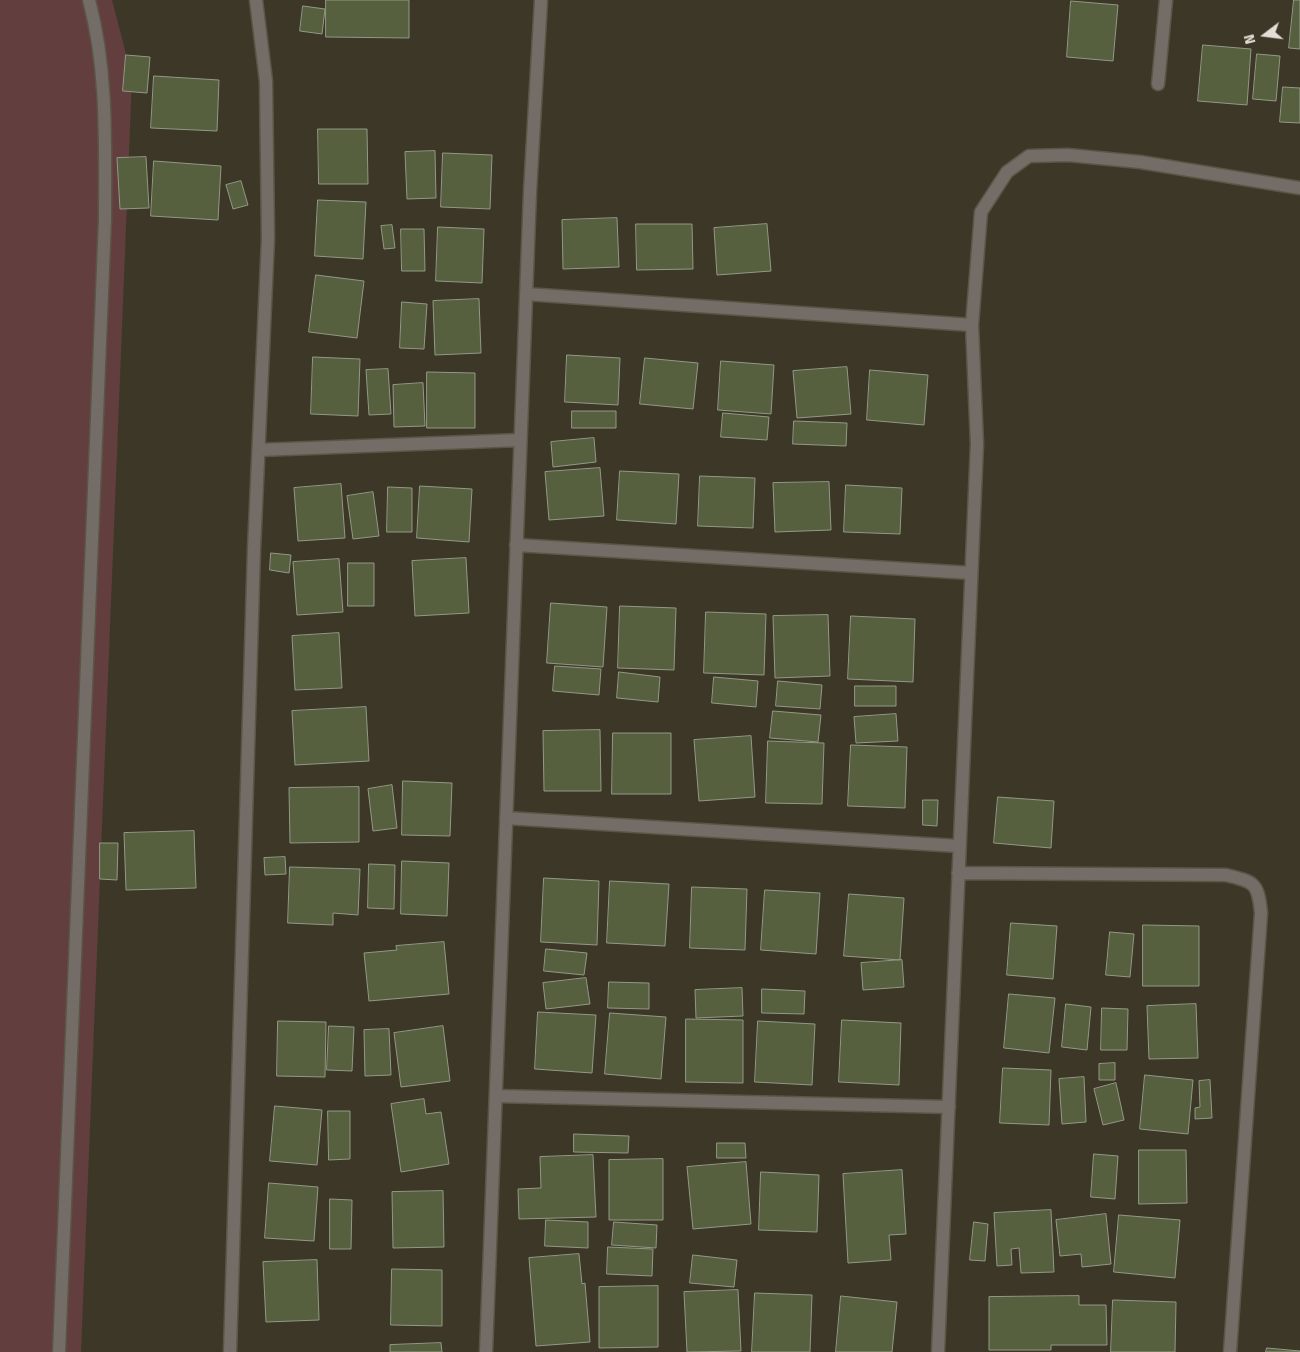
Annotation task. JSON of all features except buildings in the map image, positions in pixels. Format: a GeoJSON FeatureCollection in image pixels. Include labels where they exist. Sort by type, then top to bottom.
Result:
{"type":"FeatureCollection","features":[{"type":"Feature","properties":{"kind":"street"},"geometry":{"type":"LineString","coordinates":[[59,1352],[105,218],[106,114],[98,34],[89,0]]}},
{"type":"Feature","properties":{"kind":"street"},"geometry":{"type":"LineString","coordinates":[[230,1352],[259,450],[268,238],[266,82],[256,0]]}},
{"type":"Feature","properties":{"kind":"street"},"geometry":{"type":"LineString","coordinates":[[486,1352],[530,192],[542,0]]}},
{"type":"Feature","properties":{"kind":"street"},"geometry":{"type":"LineString","coordinates":[[1158,84],[1166,0]]}},
{"type":"Feature","properties":{"kind":"street"},"geometry":{"type":"LineString","coordinates":[[938,1352],[958,846],[977,444],[972,325],[981,212],[1007,172],[1029,156],[1068,155],[1140,162],[1300,188]]}},
{"type":"Feature","properties":{"kind":"street"},"geometry":{"type":"LineString","coordinates":[[526,294],[972,325]]}},
{"type":"Feature","properties":{"kind":"street"},"geometry":{"type":"LineString","coordinates":[[259,450],[520,440]]}},
{"type":"Feature","properties":{"kind":"street"},"geometry":{"type":"LineString","coordinates":[[516,545],[971,573]]}},
{"type":"Feature","properties":{"kind":"street"},"geometry":{"type":"LineString","coordinates":[[506,818],[958,846]]}},
{"type":"Feature","properties":{"kind":"street"},"geometry":{"type":"LineString","coordinates":[[958,873],[1226,875],[1247,880],[1259,891],[1261,913],[1230,1352]]}},
{"type":"Feature","properties":{"kind":"street"},"geometry":{"type":"LineString","coordinates":[[496,1096],[949,1107]]}},
{"type":"Feature","properties":{"kind":"shaded area"},"geometry":{"type":"Polygon","coordinates":[[[0,0],[112,0],[132,77],[81,1352],[0,1352],[0,0]]]}}]}
